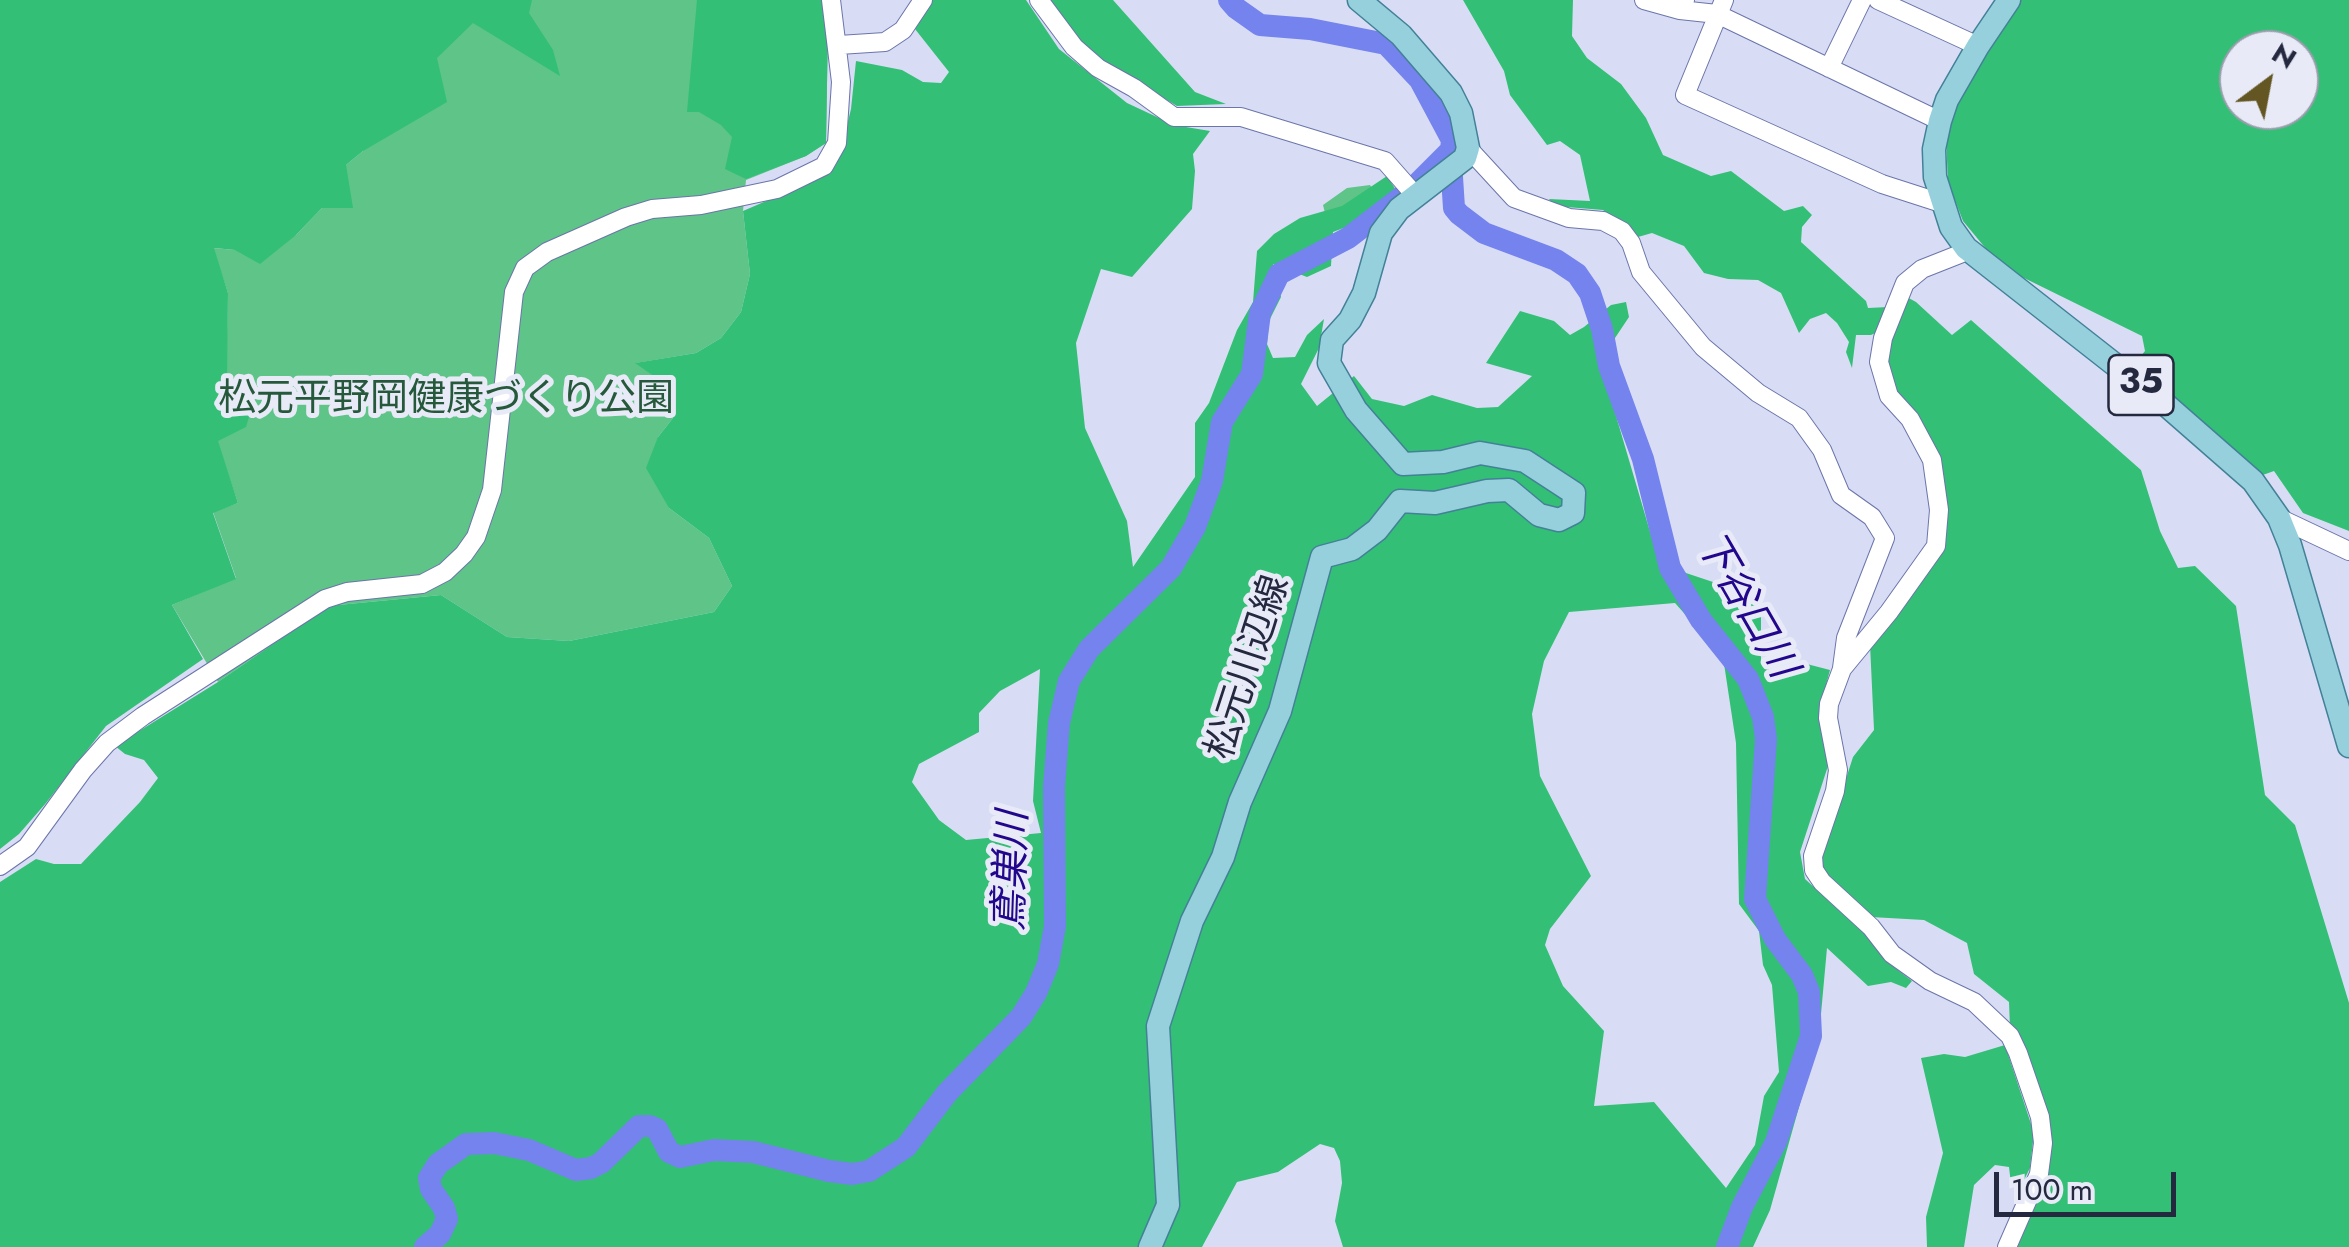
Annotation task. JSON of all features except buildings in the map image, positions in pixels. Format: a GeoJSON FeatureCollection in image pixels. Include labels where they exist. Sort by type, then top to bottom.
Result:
{"type":"FeatureCollection","features":[{"type":"Feature","properties":{"kind":"main road"},"geometry":{"type":"LineString","coordinates":[[1358,0],[1400,35],[1451,93],[1460,113],[1466,153]]}},
{"type":"Feature","properties":{"kind":"main road","name":"35"},"geometry":{"type":"LineString","coordinates":[[2009,0],[1947,100],[1940,121],[1934,148],[1935,177],[1951,226],[1966,248],[2253,480],[2279,518],[2340,684],[2349,746]]}},
{"type":"Feature","properties":{"kind":"main road","name":"松元川辺線"},"geometry":{"type":"LineString","coordinates":[[1150,1247],[1168,1204],[1158,1026],[1192,921],[1223,857],[1240,802],[1280,711],[1322,558],[1352,550],[1377,530],[1400,501],[1435,503],[1508,490],[1539,515],[1560,520],[1572,512],[1574,493],[1525,462],[1480,454],[1443,462],[1403,464],[1356,410],[1329,363],[1332,340],[1350,320],[1364,293],[1381,233],[1411,190],[1444,178],[1466,153]]}},
{"type":"Feature","properties":{"kind":"street"},"geometry":{"type":"LineString","coordinates":[[0,866],[27,847],[106,743],[144,716],[316,604],[348,592],[422,584],[445,572],[464,554],[476,537],[492,490],[514,292],[525,268],[570,240],[626,217],[652,209],[701,205],[777,189],[824,166],[836,143],[841,82],[831,0]]}},
{"type":"Feature","properties":{"kind":"street"},"geometry":{"type":"LineString","coordinates":[[838,46],[885,42],[903,30],[923,0]]}},
{"type":"Feature","properties":{"kind":"street"},"geometry":{"type":"LineString","coordinates":[[1039,0],[1074,47],[1098,68],[1174,117],[1241,117],[1385,162],[1411,190]]}},
{"type":"Feature","properties":{"kind":"street"},"geometry":{"type":"LineString","coordinates":[[1644,0],[1720,7],[1829,68],[1940,121]]}},
{"type":"Feature","properties":{"kind":"street"},"geometry":{"type":"LineString","coordinates":[[1829,68],[1862,0]]}},
{"type":"Feature","properties":{"kind":"street"},"geometry":{"type":"LineString","coordinates":[[1878,0],[1978,46]]}},
{"type":"Feature","properties":{"kind":"street"},"geometry":{"type":"LineString","coordinates":[[1720,7],[1685,95],[1882,184],[1941,203]]}},
{"type":"Feature","properties":{"kind":"street"},"geometry":{"type":"LineString","coordinates":[[1466,153],[1514,198],[1569,218],[1603,221],[1622,231],[1642,272],[1702,348],[1758,393],[1799,418],[1822,450],[1841,495],[1872,517],[1885,538],[1846,638],[1842,669],[1829,704],[1838,770],[1836,791],[1813,856],[1814,870],[1872,927],[1892,954],[1930,981],[1974,1002],[2010,1036],[2040,1117],[2044,1143],[2039,1174],[2007,1247]]}},
{"type":"Feature","properties":{"kind":"street"},"geometry":{"type":"LineString","coordinates":[[1842,669],[1936,546],[1940,510],[1932,460],[1910,419],[1889,396],[1879,362],[1882,338],[1905,283],[1922,269],[1966,248]]}},
{"type":"Feature","properties":{"kind":"street"},"geometry":{"type":"LineString","coordinates":[[2279,518],[2349,551]]}},
{"type":"Feature","properties":{"kind":"green space"},"geometry":{"type":"Polygon","coordinates":[[[0,0],[532,0],[529,13],[553,50],[560,76],[473,23],[437,58],[447,102],[346,165],[353,208],[322,208],[260,264],[235,250],[214,248],[228,293],[227,378],[253,403],[246,427],[218,441],[238,503],[213,513],[236,579],[172,605],[203,659],[106,726],[46,803],[0,849],[0,0]]]}},
{"type":"Feature","properties":{"kind":"green space","name":"松元平野岡健康づくり公園"},"geometry":{"type":"Polygon","coordinates":[[[419,0],[824,0],[828,25],[826,143],[806,156],[746,180],[743,211],[750,274],[741,312],[721,338],[696,353],[636,363],[666,385],[673,418],[658,437],[669,508],[709,538],[732,586],[714,612],[569,641],[507,637],[441,595],[328,606],[218,682],[172,605],[236,578],[213,512],[238,503],[217,441],[226,379],[228,293],[213,248],[235,250],[296,235],[322,208],[346,165],[363,151],[419,0]]]}},
{"type":"Feature","properties":{"kind":"green space"},"geometry":{"type":"Polygon","coordinates":[[[697,0],[824,0],[828,25],[826,143],[806,156],[746,179],[725,169],[732,137],[699,112],[687,112],[697,0]]]}},
{"type":"Feature","properties":{"kind":"green space"},"geometry":{"type":"Polygon","coordinates":[[[932,0],[1026,0],[1059,49],[1127,103],[1174,125],[1210,131],[1193,154],[1192,209],[1132,277],[1101,269],[1076,343],[1085,428],[1127,521],[1133,567],[1195,477],[1195,423],[1209,403],[1237,330],[1253,302],[1257,251],[1274,234],[1300,218],[1342,206],[1387,176],[1396,190],[1349,226],[1333,232],[1331,266],[1307,277],[1273,264],[1281,297],[1269,321],[1267,344],[1273,358],[1295,357],[1307,335],[1324,319],[1319,348],[1301,384],[1317,406],[1354,376],[1372,399],[1404,406],[1432,395],[1477,408],[1498,407],[1532,376],[1486,363],[1520,311],[1554,321],[1570,335],[1611,305],[1626,302],[1629,317],[1615,338],[1614,409],[1656,552],[1686,573],[1761,598],[1761,663],[1778,677],[1803,663],[1830,670],[1819,711],[1828,766],[1800,852],[1805,879],[1863,932],[1886,961],[1912,981],[1906,988],[1891,982],[1868,986],[1827,948],[1819,1036],[1770,1210],[1753,1247],[1343,1247],[1335,1221],[1342,1183],[1340,1161],[1334,1148],[1320,1144],[1278,1172],[1237,1182],[1202,1247],[0,1247],[0,882],[36,859],[81,864],[158,778],[144,760],[115,746],[218,682],[328,606],[441,595],[507,637],[569,641],[714,612],[732,586],[709,538],[669,508],[646,468],[658,437],[673,418],[666,385],[635,363],[696,353],[721,338],[741,312],[750,274],[743,211],[824,176],[839,158],[851,109],[856,61],[902,70],[923,82],[941,83],[949,72],[915,29],[932,0]],[[1675,603],[1569,612],[1544,661],[1532,714],[1540,776],[1591,876],[1550,929],[1545,945],[1563,986],[1604,1031],[1594,1106],[1654,1102],[1726,1188],[1755,1145],[1764,1096],[1779,1072],[1772,985],[1763,965],[1759,931],[1739,904],[1736,743],[1723,657],[1675,603]],[[1040,669],[1000,691],[979,713],[979,732],[919,764],[912,782],[939,820],[966,840],[1041,833],[1033,801],[1040,669]]]}},
{"type":"Feature","properties":{"kind":"green space"},"geometry":{"type":"Polygon","coordinates":[[[1050,0],[1113,0],[1195,92],[1226,104],[1177,106],[1105,64],[1078,38],[1050,0]]]}},
{"type":"Feature","properties":{"kind":"green space"},"geometry":{"type":"Polygon","coordinates":[[[1463,0],[1573,0],[1572,36],[1587,58],[1621,84],[1646,118],[1663,155],[1711,176],[1731,171],[1784,211],[1803,206],[1812,215],[1802,227],[1801,242],[1866,301],[1868,308],[1888,307],[1882,330],[1856,335],[1852,368],[1846,352],[1849,342],[1826,313],[1810,319],[1799,333],[1781,293],[1758,280],[1704,273],[1684,246],[1652,233],[1638,237],[1603,210],[1554,206],[1549,199],[1590,201],[1580,155],[1560,141],[1547,145],[1510,95],[1504,71],[1463,0]]]}},
{"type":"Feature","properties":{"kind":"green space"},"geometry":{"type":"Polygon","coordinates":[[[2016,0],[2349,0],[2349,531],[2303,513],[2274,471],[2260,476],[2131,368],[2145,351],[2142,336],[2022,277],[2011,279],[1963,221],[1948,182],[1946,137],[1955,101],[2016,0]]]}},
{"type":"Feature","properties":{"kind":"green space"},"geometry":{"type":"Polygon","coordinates":[[[1370,185],[1374,191],[1326,217],[1323,205],[1347,188],[1370,185]]]}},
{"type":"Feature","properties":{"kind":"green space"},"geometry":{"type":"Polygon","coordinates":[[[1905,296],[1952,335],[1971,320],[2141,470],[2160,531],[2178,568],[2195,566],[2236,606],[2265,795],[2295,825],[2349,1003],[2349,1247],[2014,1247],[2046,1177],[2010,1028],[2009,1002],[1974,974],[1967,943],[1924,920],[1871,917],[1828,877],[1819,863],[1853,757],[1874,730],[1870,644],[1935,560],[1943,480],[1894,392],[1885,360],[1905,296]]]}},
{"type":"Feature","properties":{"kind":"green space"},"geometry":{"type":"Polygon","coordinates":[[[2005,1045],[2034,1133],[2030,1168],[2019,1190],[2011,1184],[2009,1167],[1995,1165],[1974,1185],[1964,1247],[1927,1247],[1926,1217],[1943,1153],[1921,1058],[1944,1054],[1965,1057],[2005,1045]]]}},
{"type":"Feature","properties":{"kind":"waterway","name":"鳶巣川"},"geometry":{"type":"LineString","coordinates":[[425,1247],[440,1234],[447,1219],[429,1178],[438,1164],[466,1144],[494,1143],[529,1150],[576,1170],[601,1163],[639,1126],[650,1126],[657,1129],[669,1152],[680,1157],[714,1150],[753,1152],[829,1171],[869,1171],[906,1147],[947,1093],[1021,1017],[1048,964],[1055,926],[1054,787],[1059,723],[1069,681],[1089,649],[1171,568],[1195,527],[1212,481],[1222,422],[1252,374],[1260,313],[1279,274],[1348,238],[1412,189],[1451,150],[1452,140],[1420,80],[1386,44],[1310,29],[1260,25],[1229,0]]}},
{"type":"Feature","properties":{"kind":"waterway","name":"下谷口川"},"geometry":{"type":"LineString","coordinates":[[1452,177],[1454,208],[1459,214],[1484,233],[1556,260],[1577,274],[1590,293],[1609,366],[1643,459],[1670,568],[1701,620],[1748,679],[1763,717],[1766,739],[1755,899],[1809,992],[1811,1036],[1776,1142],[1742,1207],[1727,1247]]}}]}
